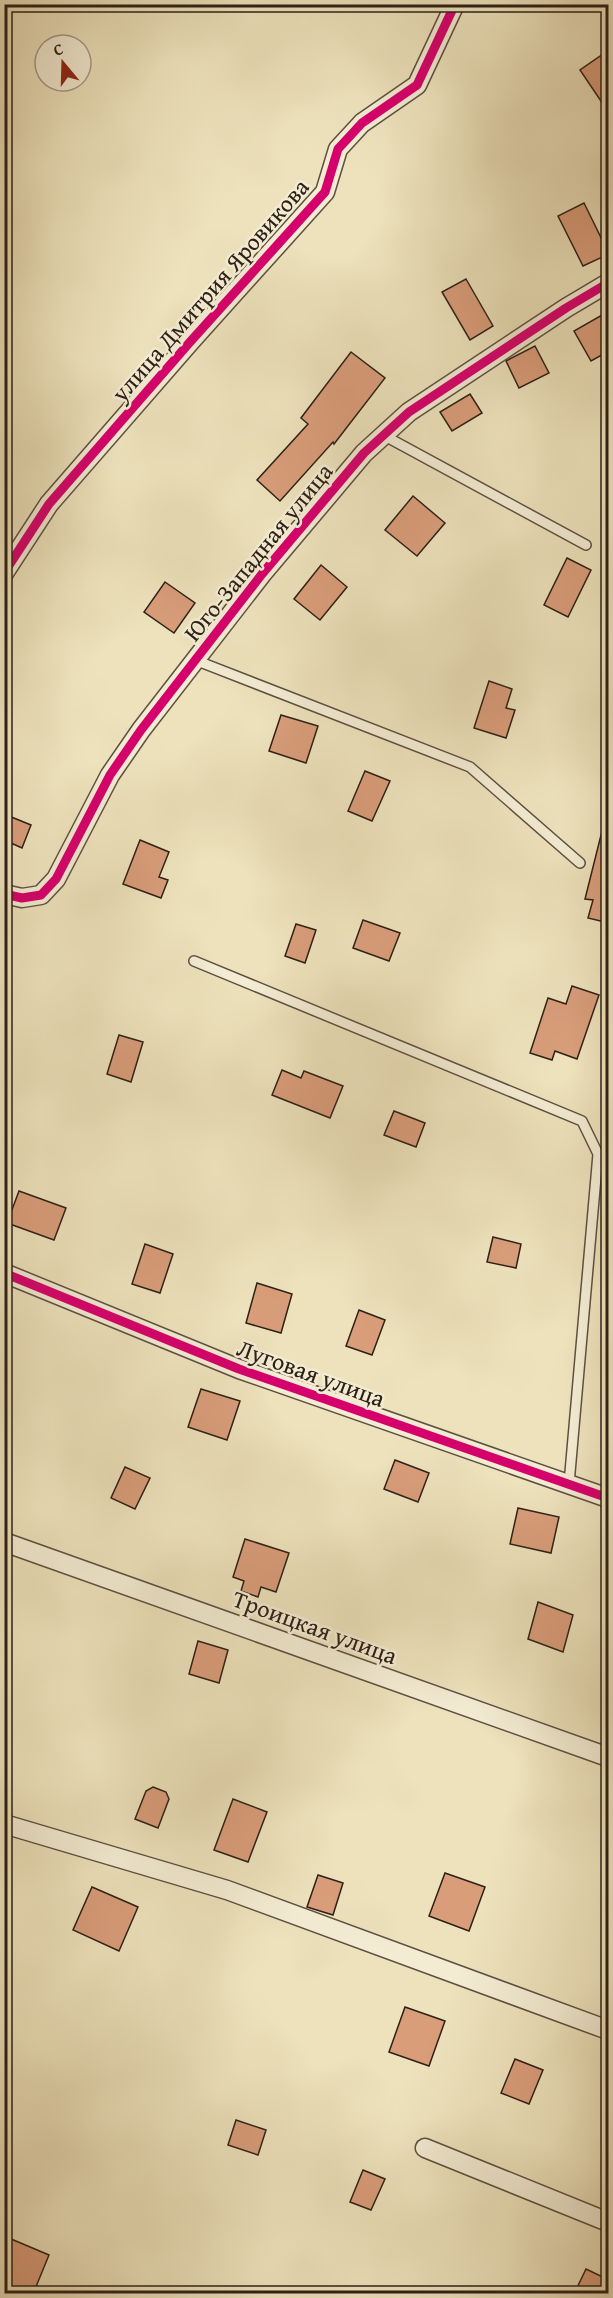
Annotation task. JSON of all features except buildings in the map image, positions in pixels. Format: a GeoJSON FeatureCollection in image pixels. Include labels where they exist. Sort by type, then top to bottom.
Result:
{"type":"FeatureCollection","features":[{"type":"Feature","properties":{"kind":"street","name":"улица Дмитрия Яровикова"},"geometry":{"type":"LineString","coordinates":[[4,573],[49,504],[325,192],[338,149],[362,123],[417,85],[455,4]]}},
{"type":"Feature","properties":{"kind":"street","name":"Юго-Западная улица"},"geometry":{"type":"LineString","coordinates":[[4,894],[22,898],[41,895],[56,879],[110,775],[141,730],[269,566],[364,453],[409,412],[566,308],[609,283]]}},
{"type":"Feature","properties":{"kind":"street","name":"Луговая улица"},"geometry":{"type":"LineString","coordinates":[[4,1273],[239,1369],[609,1498]]}},
{"type":"Feature","properties":{"kind":"street","name":"Троицкая улица"},"geometry":{"type":"LineString","coordinates":[[4,1542],[609,1757]]}},
{"type":"Feature","properties":{"kind":"street"},"geometry":{"type":"LineString","coordinates":[[4,1824],[227,1890],[609,2030]]}},
{"type":"Feature","properties":{"kind":"street"},"geometry":{"type":"LineString","coordinates":[[425,2148],[609,2222]]}},
{"type":"Feature","properties":{"kind":"lane"},"geometry":{"type":"LineString","coordinates":[[383,435],[585,545]]}},
{"type":"Feature","properties":{"kind":"lane"},"geometry":{"type":"LineString","coordinates":[[195,660],[470,767],[580,863]]}},
{"type":"Feature","properties":{"kind":"lane"},"geometry":{"type":"LineString","coordinates":[[195,961],[582,1121],[598,1154],[569,1484]]}},
{"type":"Feature","properties":{"kind":"cycle path"},"geometry":{"type":"LineString","coordinates":[[4,573],[49,504],[325,192],[338,149],[362,123],[417,85],[455,4]]}},
{"type":"Feature","properties":{"kind":"cycle path"},"geometry":{"type":"LineString","coordinates":[[4,894],[22,898],[41,895],[56,879],[110,775],[141,730],[262,574],[364,453],[409,412],[566,308],[608,283]]}},
{"type":"Feature","properties":{"kind":"cycle path"},"geometry":{"type":"LineString","coordinates":[[4,1273],[239,1369],[608,1498]]}}]}
